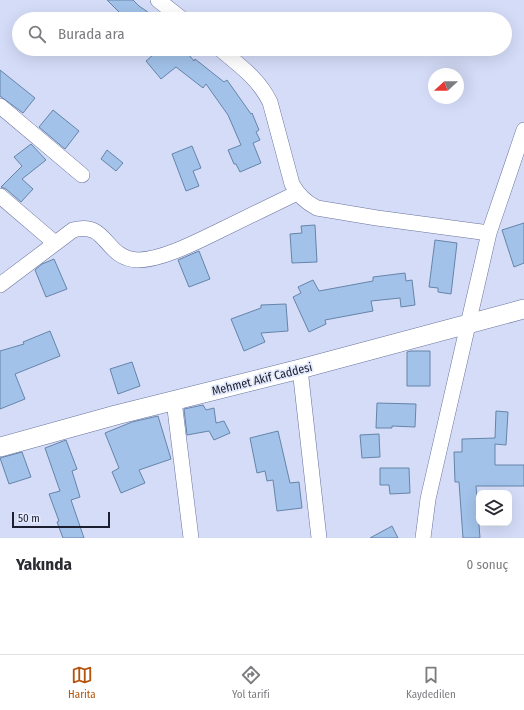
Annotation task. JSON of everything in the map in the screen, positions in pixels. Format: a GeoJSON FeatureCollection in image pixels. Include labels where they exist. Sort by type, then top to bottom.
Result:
{"type":"FeatureCollection","features":[{"type":"Feature","properties":{"kind":"street"},"geometry":{"type":"LineString","coordinates":[[158,0],[173,12]]}},
{"type":"Feature","properties":{"kind":"street"},"geometry":{"type":"LineString","coordinates":[[229,56],[250,73],[264,91],[270,102],[292,184],[297,193],[303,199],[317,208],[377,218],[489,233]]}},
{"type":"Feature","properties":{"kind":"street"},"geometry":{"type":"LineString","coordinates":[[0,106],[82,175]]}},
{"type":"Feature","properties":{"kind":"street"},"geometry":{"type":"LineString","coordinates":[[423,538],[428,500],[489,233],[524,130]]}},
{"type":"Feature","properties":{"kind":"street"},"geometry":{"type":"LineString","coordinates":[[0,285],[73,230],[87,228],[100,234],[115,252],[122,256],[138,260],[148,259],[192,244],[297,193]]}},
{"type":"Feature","properties":{"kind":"street"},"geometry":{"type":"LineString","coordinates":[[0,196],[55,243]]}},
{"type":"Feature","properties":{"kind":"street","name":"Mehmet Akif Caddesi"},"geometry":{"type":"LineString","coordinates":[[0,447],[524,309]]}},
{"type":"Feature","properties":{"kind":"street"},"geometry":{"type":"LineString","coordinates":[[300,369],[318,538]]}},
{"type":"Feature","properties":{"kind":"street"},"geometry":{"type":"LineString","coordinates":[[174,402],[192,538]]}},
{"type":"Feature","properties":{"kind":"building"},"geometry":{"type":"Polygon","coordinates":[[[107,0],[133,0],[148,12],[119,12],[107,0]]]}},
{"type":"Feature","properties":{"kind":"building"},"geometry":{"type":"Polygon","coordinates":[[[152,56],[190,56],[194,61],[195,59],[224,82],[227,80],[251,114],[252,113],[259,130],[256,132],[260,140],[253,143],[261,163],[240,172],[236,164],[234,164],[228,150],[241,145],[228,115],[206,84],[203,88],[176,67],[161,79],[146,61],[152,56]]]}},
{"type":"Feature","properties":{"kind":"building"},"geometry":{"type":"Polygon","coordinates":[[[0,70],[35,98],[23,113],[0,96],[0,70]]]}},
{"type":"Feature","properties":{"kind":"building"},"geometry":{"type":"Polygon","coordinates":[[[53,110],[79,131],[65,149],[39,127],[53,110]]]}},
{"type":"Feature","properties":{"kind":"building"},"geometry":{"type":"Polygon","coordinates":[[[31,144],[46,160],[22,179],[33,189],[21,202],[6,189],[1,187],[22,166],[14,157],[31,144]]]}},
{"type":"Feature","properties":{"kind":"building"},"geometry":{"type":"Polygon","coordinates":[[[192,146],[201,168],[193,171],[199,186],[186,191],[172,154],[192,146]]]}},
{"type":"Feature","properties":{"kind":"building"},"geometry":{"type":"Polygon","coordinates":[[[107,150],[123,163],[116,171],[101,159],[107,150]]]}},
{"type":"Feature","properties":{"kind":"building"},"geometry":{"type":"Polygon","coordinates":[[[524,223],[524,263],[514,267],[502,230],[524,223]]]}},
{"type":"Feature","properties":{"kind":"building"},"geometry":{"type":"Polygon","coordinates":[[[315,225],[317,262],[292,263],[290,234],[302,233],[301,226],[315,225]]]}},
{"type":"Feature","properties":{"kind":"building"},"geometry":{"type":"Polygon","coordinates":[[[435,240],[457,243],[451,294],[438,292],[438,288],[429,287],[435,240]]]}},
{"type":"Feature","properties":{"kind":"building"},"geometry":{"type":"Polygon","coordinates":[[[199,251],[210,279],[189,287],[178,260],[199,251]]]}},
{"type":"Feature","properties":{"kind":"building"},"geometry":{"type":"Polygon","coordinates":[[[54,259],[67,289],[46,297],[35,270],[42,264],[54,259]]]}},
{"type":"Feature","properties":{"kind":"building"},"geometry":{"type":"Polygon","coordinates":[[[405,273],[406,281],[412,280],[415,305],[401,307],[400,298],[371,301],[373,311],[325,320],[326,324],[309,332],[293,297],[301,293],[298,287],[313,280],[319,291],[373,281],[373,277],[405,273]]]}},
{"type":"Feature","properties":{"kind":"building"},"geometry":{"type":"Polygon","coordinates":[[[286,304],[288,331],[261,333],[265,342],[244,351],[231,319],[261,308],[261,305],[286,304]]]}},
{"type":"Feature","properties":{"kind":"building"},"geometry":{"type":"Polygon","coordinates":[[[50,331],[60,356],[15,374],[25,399],[0,409],[0,351],[24,344],[23,342],[50,331]]]}},
{"type":"Feature","properties":{"kind":"building"},"geometry":{"type":"Polygon","coordinates":[[[430,351],[430,386],[407,386],[407,352],[430,351]]]}},
{"type":"Feature","properties":{"kind":"building"},"geometry":{"type":"Polygon","coordinates":[[[132,362],[140,386],[118,394],[110,369],[132,362]]]}},
{"type":"Feature","properties":{"kind":"building"},"geometry":{"type":"Polygon","coordinates":[[[377,403],[416,404],[415,427],[392,426],[392,428],[376,428],[377,403]]]}},
{"type":"Feature","properties":{"kind":"building"},"geometry":{"type":"Polygon","coordinates":[[[203,405],[206,410],[214,408],[216,423],[224,421],[230,433],[214,440],[209,431],[187,435],[184,409],[203,405]]]}},
{"type":"Feature","properties":{"kind":"building"},"geometry":{"type":"Polygon","coordinates":[[[496,411],[508,412],[506,445],[495,444],[495,465],[524,465],[524,486],[476,486],[476,526],[479,526],[480,538],[463,538],[459,482],[455,482],[454,452],[462,452],[462,439],[495,438],[496,411]]]}},
{"type":"Feature","properties":{"kind":"building"},"geometry":{"type":"Polygon","coordinates":[[[158,416],[171,459],[139,470],[145,483],[121,493],[112,472],[119,468],[105,433],[132,422],[158,416]]]}},
{"type":"Feature","properties":{"kind":"building"},"geometry":{"type":"Polygon","coordinates":[[[278,431],[290,483],[299,482],[302,508],[277,511],[273,480],[267,481],[265,471],[257,473],[250,438],[278,431]]]}},
{"type":"Feature","properties":{"kind":"building"},"geometry":{"type":"Polygon","coordinates":[[[379,434],[380,457],[362,458],[360,435],[379,434]]]}},
{"type":"Feature","properties":{"kind":"building"},"geometry":{"type":"Polygon","coordinates":[[[66,440],[77,469],[72,471],[80,497],[71,500],[84,538],[63,538],[57,522],[59,521],[49,494],[60,491],[45,448],[66,440]]]}},
{"type":"Feature","properties":{"kind":"building"},"geometry":{"type":"Polygon","coordinates":[[[22,452],[31,477],[9,484],[0,458],[22,452]]]}},
{"type":"Feature","properties":{"kind":"building"},"geometry":{"type":"Polygon","coordinates":[[[380,468],[409,468],[410,493],[390,494],[389,485],[380,485],[380,468]]]}},
{"type":"Feature","properties":{"kind":"building"},"geometry":{"type":"Polygon","coordinates":[[[392,526],[398,538],[370,538],[392,526]]]}}]}
